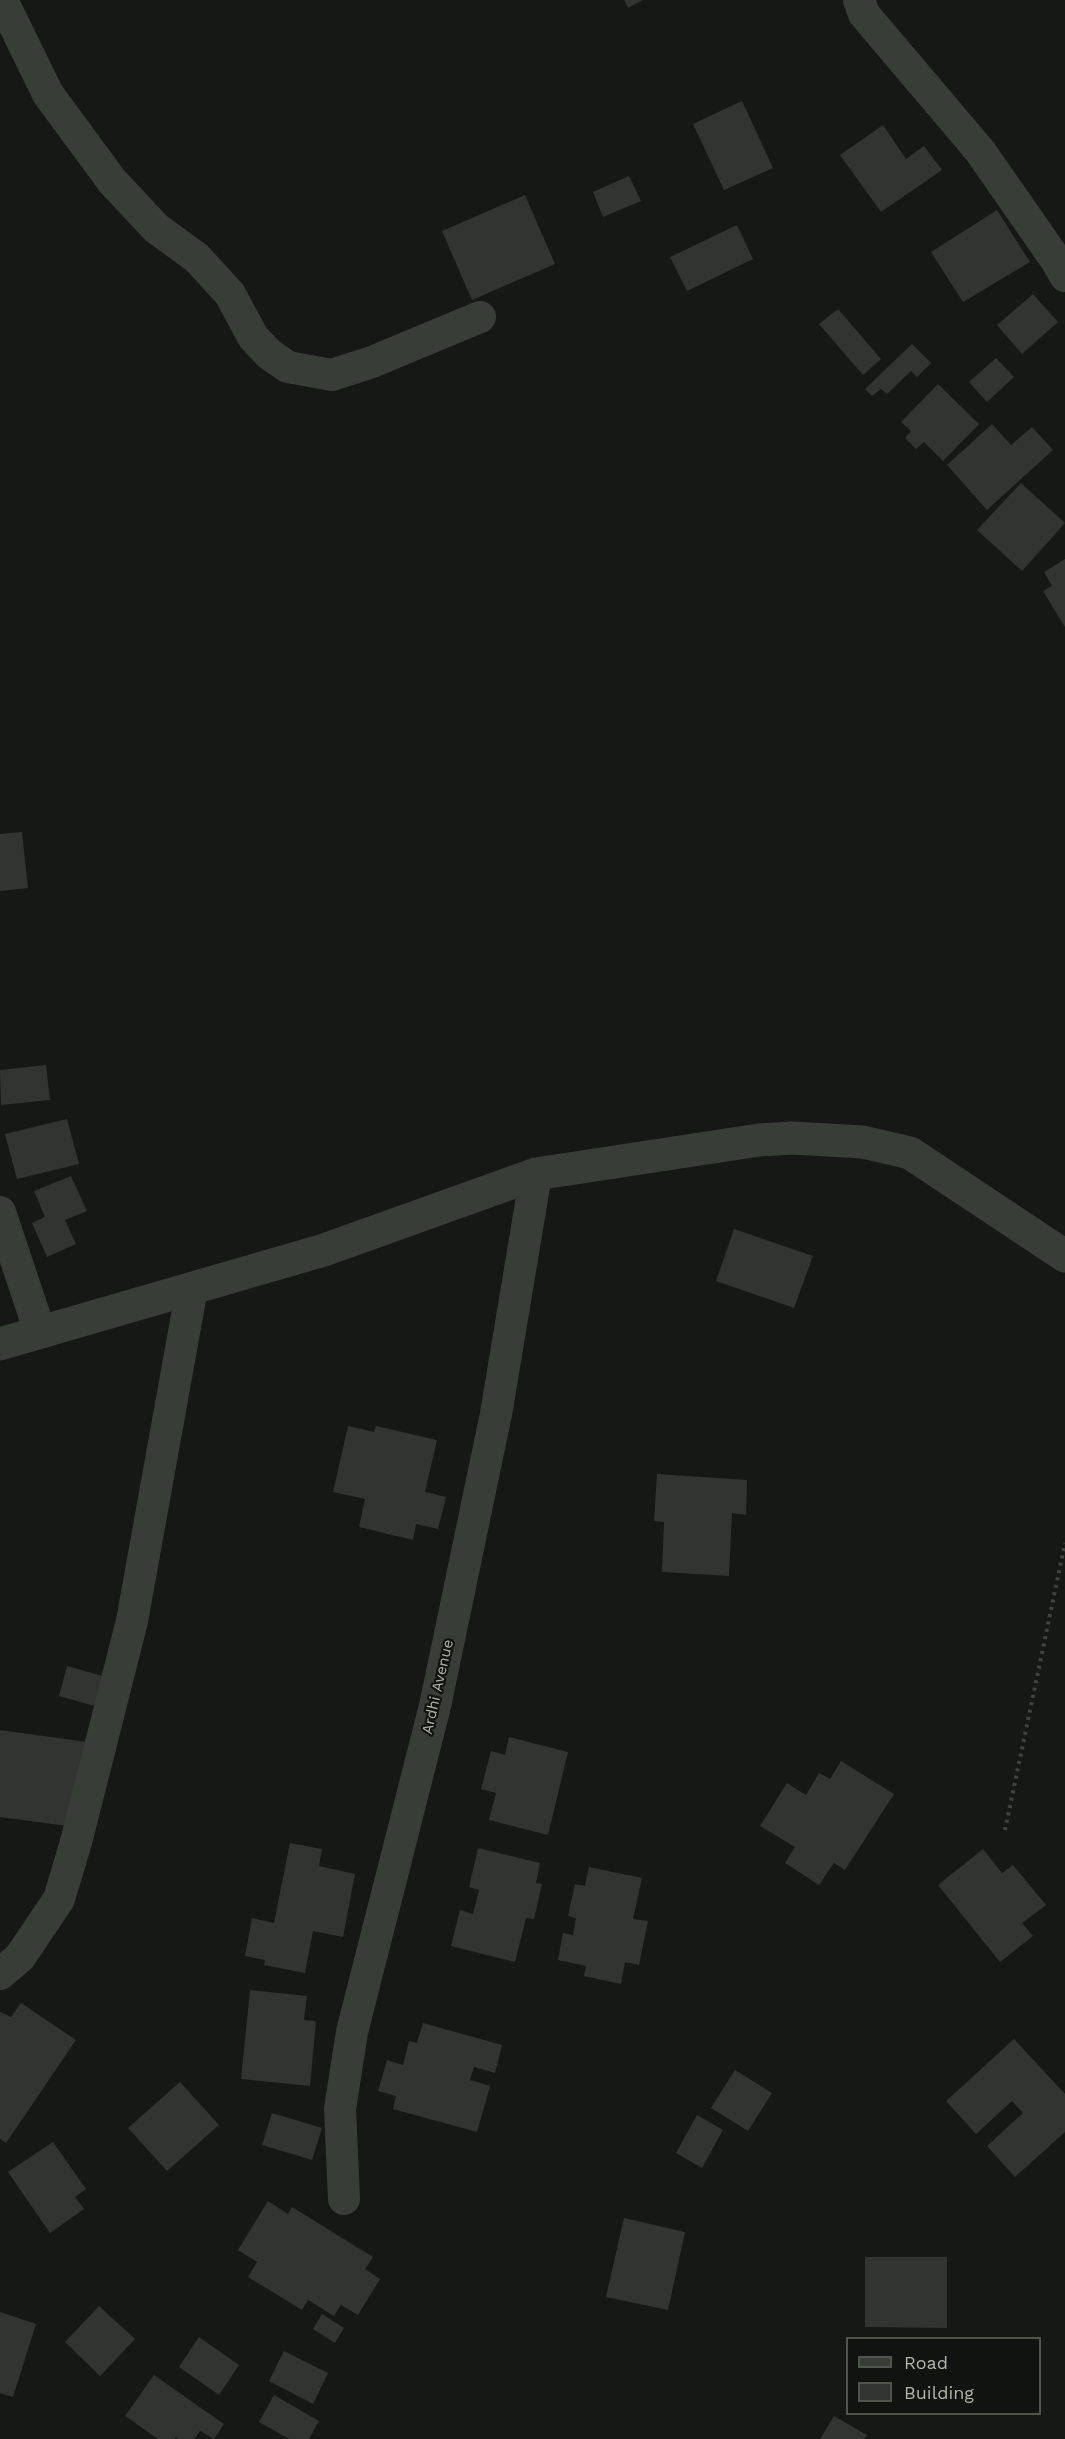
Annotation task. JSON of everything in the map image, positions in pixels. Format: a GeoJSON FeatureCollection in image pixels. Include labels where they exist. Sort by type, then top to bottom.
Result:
{"type":"FeatureCollection","features":[{"type":"Feature","properties":{"kind":"street"},"geometry":{"type":"LineString","coordinates":[[2,0],[48,94],[112,181],[156,228],[196,258],[230,294],[253,337],[269,354],[288,367],[332,375],[372,362],[480,317]]}},
{"type":"Feature","properties":{"kind":"street"},"geometry":{"type":"LineString","coordinates":[[859,0],[864,14],[980,151],[1065,276]]}},
{"type":"Feature","properties":{"kind":"street"},"geometry":{"type":"LineString","coordinates":[[0,1344],[324,1250],[536,1174],[759,1140],[792,1138],[863,1142],[910,1153],[1060,1247]]}},
{"type":"Feature","properties":{"kind":"street","name":"Ardhi Avenue"},"geometry":{"type":"LineString","coordinates":[[344,2199],[340,2109],[352,2032],[435,1706],[496,1414],[536,1174]]}},
{"type":"Feature","properties":{"kind":"street"},"geometry":{"type":"LineString","coordinates":[[0,1212],[40,1332]]}},
{"type":"Feature","properties":{"kind":"street"},"geometry":{"type":"LineString","coordinates":[[0,1974],[20,1957],[59,1899],[76,1842],[132,1621],[192,1287]]}},
{"type":"Feature","properties":{"kind":"path"},"geometry":{"type":"LineString","coordinates":[[1005,1830],[1065,1543]]}},
{"type":"Feature","properties":{"kind":"building"},"geometry":{"type":"Polygon","coordinates":[[[624,0],[643,0],[628,8],[624,0]]]}},
{"type":"Feature","properties":{"kind":"building"},"geometry":{"type":"Polygon","coordinates":[[[742,101],[773,168],[724,190],[693,124],[742,101]]]}},
{"type":"Feature","properties":{"kind":"building"},"geometry":{"type":"Polygon","coordinates":[[[883,125],[906,159],[924,146],[942,170],[881,212],[840,155],[883,125]]]}},
{"type":"Feature","properties":{"kind":"building"},"geometry":{"type":"Polygon","coordinates":[[[629,176],[641,201],[603,217],[593,192],[629,176]]]}},
{"type":"Feature","properties":{"kind":"building"},"geometry":{"type":"Polygon","coordinates":[[[525,195],[555,264],[472,300],[442,231],[525,195]]]}},
{"type":"Feature","properties":{"kind":"building"},"geometry":{"type":"Polygon","coordinates":[[[997,210],[1030,262],[963,302],[931,252],[997,210]]]}},
{"type":"Feature","properties":{"kind":"building"},"geometry":{"type":"Polygon","coordinates":[[[737,225],[753,259],[687,291],[670,257],[737,225]]]}},
{"type":"Feature","properties":{"kind":"building"},"geometry":{"type":"Polygon","coordinates":[[[1033,294],[1058,322],[1022,354],[997,325],[1033,294]]]}},
{"type":"Feature","properties":{"kind":"building"},"geometry":{"type":"Polygon","coordinates":[[[838,309],[881,359],[863,375],[819,324],[838,309]]]}},
{"type":"Feature","properties":{"kind":"building"},"geometry":{"type":"Polygon","coordinates":[[[912,344],[931,363],[917,377],[911,371],[887,394],[881,389],[872,396],[865,389],[912,344]]]}},
{"type":"Feature","properties":{"kind":"building"},"geometry":{"type":"Polygon","coordinates":[[[996,358],[1014,377],[987,402],[969,382],[996,358]]]}},
{"type":"Feature","properties":{"kind":"building"},"geometry":{"type":"Polygon","coordinates":[[[938,384],[979,424],[943,461],[924,442],[916,449],[905,438],[911,431],[901,422],[938,384]]]}},
{"type":"Feature","properties":{"kind":"building"},"geometry":{"type":"Polygon","coordinates":[[[992,424],[1011,445],[1032,427],[1053,450],[987,510],[947,465],[992,424]]]}},
{"type":"Feature","properties":{"kind":"building"},"geometry":{"type":"Polygon","coordinates":[[[1021,483],[1065,523],[1022,571],[977,530],[1021,483]]]}},
{"type":"Feature","properties":{"kind":"building"},"geometry":{"type":"Polygon","coordinates":[[[1065,559],[1065,627],[1043,591],[1052,586],[1044,572],[1065,559]]]}},
{"type":"Feature","properties":{"kind":"building"},"geometry":{"type":"Polygon","coordinates":[[[22,832],[28,888],[0,891],[0,834],[22,832]]]}},
{"type":"Feature","properties":{"kind":"building"},"geometry":{"type":"Polygon","coordinates":[[[46,1065],[50,1100],[1,1105],[0,1070],[46,1065]]]}},
{"type":"Feature","properties":{"kind":"building"},"geometry":{"type":"Polygon","coordinates":[[[67,1119],[79,1164],[17,1179],[5,1134],[67,1119]]]}},
{"type":"Feature","properties":{"kind":"building"},"geometry":{"type":"Polygon","coordinates":[[[71,1176],[87,1211],[65,1220],[76,1244],[47,1257],[32,1223],[45,1217],[34,1191],[71,1176]]]}},
{"type":"Feature","properties":{"kind":"building"},"geometry":{"type":"Polygon","coordinates":[[[734,1229],[813,1256],[794,1308],[716,1281],[734,1229]]]}},
{"type":"Feature","properties":{"kind":"building"},"geometry":{"type":"Polygon","coordinates":[[[348,1426],[374,1432],[376,1426],[437,1440],[425,1492],[446,1497],[438,1529],[416,1524],[413,1540],[359,1527],[365,1499],[333,1492],[348,1426]]]}},
{"type":"Feature","properties":{"kind":"building"},"geometry":{"type":"Polygon","coordinates":[[[657,1474],[747,1480],[746,1515],[732,1513],[729,1576],[662,1572],[664,1522],[654,1521],[657,1474]]]}},
{"type":"Feature","properties":{"kind":"building"},"geometry":{"type":"Polygon","coordinates":[[[67,1666],[106,1677],[98,1707],[59,1696],[67,1666]]]}},
{"type":"Feature","properties":{"kind":"building"},"geometry":{"type":"Polygon","coordinates":[[[0,1730],[87,1742],[75,1827],[0,1817],[0,1730]]]}},
{"type":"Feature","properties":{"kind":"building"},"geometry":{"type":"Polygon","coordinates":[[[509,1737],[568,1752],[548,1835],[489,1820],[496,1793],[481,1789],[491,1751],[505,1755],[509,1737]]]}},
{"type":"Feature","properties":{"kind":"building"},"geometry":{"type":"Polygon","coordinates":[[[841,1761],[894,1794],[845,1870],[834,1863],[819,1885],[785,1863],[795,1847],[760,1826],[787,1783],[806,1795],[819,1773],[830,1779],[841,1761]]]}},
{"type":"Feature","properties":{"kind":"building"},"geometry":{"type":"Polygon","coordinates":[[[290,1843],[322,1849],[319,1866],[355,1874],[343,1937],[313,1931],[305,1973],[264,1965],[265,1960],[245,1956],[252,1918],[274,1923],[290,1843]]]}},
{"type":"Feature","properties":{"kind":"building"},"geometry":{"type":"Polygon","coordinates":[[[478,1848],[540,1863],[536,1883],[542,1884],[534,1919],[526,1918],[515,1962],[451,1946],[460,1910],[473,1914],[479,1890],[469,1887],[478,1848]]]}},
{"type":"Feature","properties":{"kind":"building"},"geometry":{"type":"Polygon","coordinates":[[[983,1849],[1002,1873],[1013,1865],[1046,1905],[1022,1923],[1033,1936],[1000,1962],[938,1885],[983,1849]]]}},
{"type":"Feature","properties":{"kind":"building"},"geometry":{"type":"Polygon","coordinates":[[[589,1867],[642,1878],[633,1919],[648,1921],[639,1965],[625,1962],[621,1984],[584,1976],[586,1966],[558,1960],[563,1933],[573,1935],[576,1918],[568,1916],[575,1884],[585,1886],[589,1867]]]}},
{"type":"Feature","properties":{"kind":"building"},"geometry":{"type":"Polygon","coordinates":[[[250,1990],[307,1996],[304,2020],[316,2021],[310,2086],[241,2079],[250,1990]]]}},
{"type":"Feature","properties":{"kind":"building"},"geometry":{"type":"Polygon","coordinates":[[[21,2003],[76,2040],[6,2143],[0,2139],[0,2012],[11,2017],[21,2003]]]}},
{"type":"Feature","properties":{"kind":"building"},"geometry":{"type":"Polygon","coordinates":[[[423,2023],[502,2045],[495,2073],[474,2067],[470,2080],[490,2086],[477,2132],[393,2109],[396,2096],[378,2091],[387,2060],[403,2065],[409,2041],[417,2043],[423,2023]]]}},
{"type":"Feature","properties":{"kind":"building"},"geometry":{"type":"Polygon","coordinates":[[[1014,2039],[1065,2094],[1065,2132],[1015,2177],[987,2146],[1023,2113],[1012,2101],[976,2134],[946,2101],[1014,2039]]]}},
{"type":"Feature","properties":{"kind":"building"},"geometry":{"type":"Polygon","coordinates":[[[735,2070],[772,2093],[748,2131],[711,2108],[735,2070]]]}},
{"type":"Feature","properties":{"kind":"building"},"geometry":{"type":"Polygon","coordinates":[[[180,2082],[219,2125],[167,2171],[128,2128],[180,2082]]]}},
{"type":"Feature","properties":{"kind":"building"},"geometry":{"type":"Polygon","coordinates":[[[272,2113],[322,2128],[312,2160],[262,2145],[272,2113]]]}},
{"type":"Feature","properties":{"kind":"building"},"geometry":{"type":"Polygon","coordinates":[[[697,2115],[723,2130],[702,2168],[676,2153],[697,2115]]]}},
{"type":"Feature","properties":{"kind":"building"},"geometry":{"type":"Polygon","coordinates":[[[53,2142],[86,2189],[75,2197],[84,2209],[50,2233],[8,2172],[53,2142]]]}},
{"type":"Feature","properties":{"kind":"building"},"geometry":{"type":"Polygon","coordinates":[[[268,2201],[288,2214],[292,2207],[373,2257],[365,2269],[380,2279],[358,2315],[341,2305],[334,2316],[308,2300],[302,2310],[248,2277],[257,2262],[238,2250],[268,2201]]]}},
{"type":"Feature","properties":{"kind":"building"},"geometry":{"type":"Polygon","coordinates":[[[624,2218],[685,2232],[668,2310],[606,2297],[624,2218]]]}},
{"type":"Feature","properties":{"kind":"building"},"geometry":{"type":"Polygon","coordinates":[[[865,2257],[947,2257],[947,2328],[865,2327],[865,2257]]]}},
{"type":"Feature","properties":{"kind":"building"},"geometry":{"type":"Polygon","coordinates":[[[99,2306],[135,2339],[100,2376],[65,2342],[99,2306]]]}},
{"type":"Feature","properties":{"kind":"building"},"geometry":{"type":"Polygon","coordinates":[[[0,2312],[36,2324],[13,2397],[0,2393],[0,2312]]]}},
{"type":"Feature","properties":{"kind":"building"},"geometry":{"type":"Polygon","coordinates":[[[322,2314],[344,2328],[335,2343],[313,2329],[322,2314]]]}},
{"type":"Feature","properties":{"kind":"building"},"geometry":{"type":"Polygon","coordinates":[[[199,2337],[239,2365],[219,2395],[179,2367],[199,2337]]]}},
{"type":"Feature","properties":{"kind":"building"},"geometry":{"type":"Polygon","coordinates":[[[284,2351],[328,2373],[313,2404],[269,2381],[284,2351]]]}},
{"type":"Feature","properties":{"kind":"building"},"geometry":{"type":"Polygon","coordinates":[[[154,2375],[224,2424],[214,2439],[200,2431],[194,2439],[176,2437],[158,2439],[125,2416],[154,2375]]]}},
{"type":"Feature","properties":{"kind":"building"},"geometry":{"type":"Polygon","coordinates":[[[274,2395],[319,2421],[309,2439],[289,2439],[259,2422],[274,2395]]]}},
{"type":"Feature","properties":{"kind":"building"},"geometry":{"type":"Polygon","coordinates":[[[834,2416],[867,2435],[864,2439],[820,2439],[834,2416]]]}}]}
